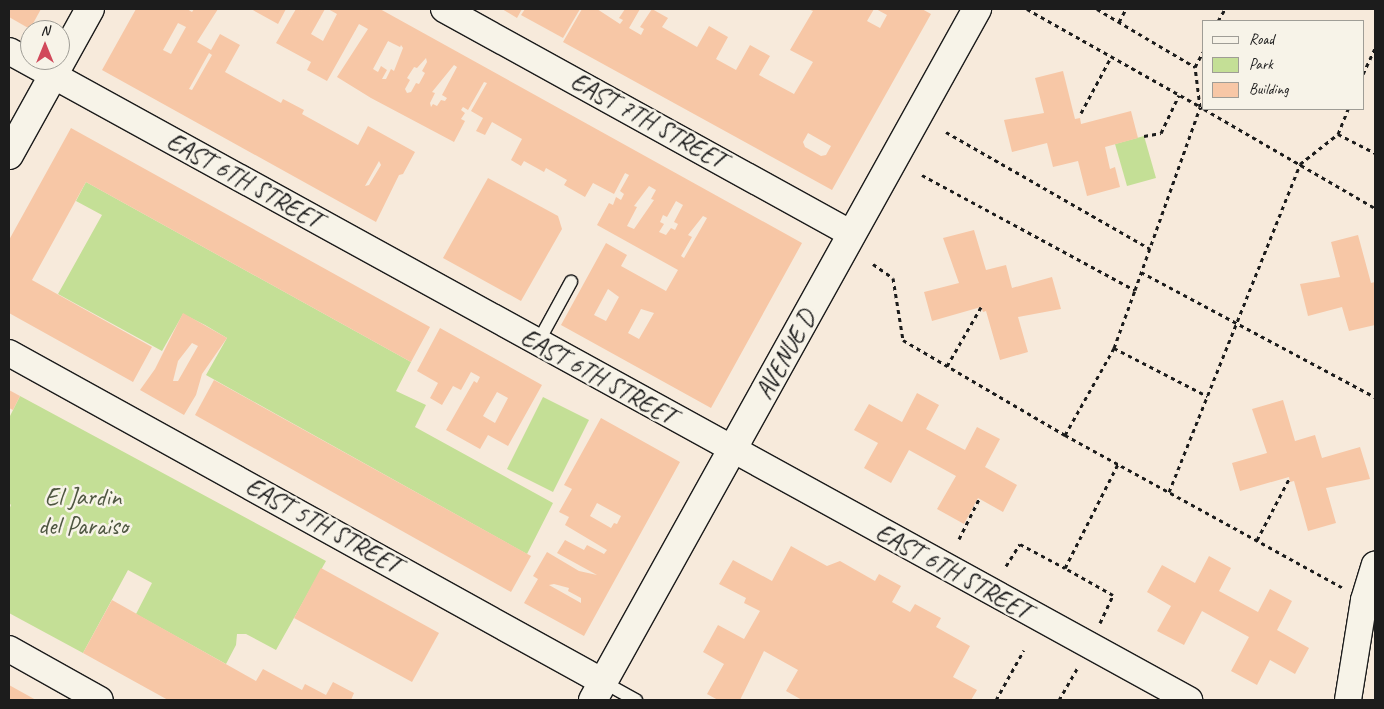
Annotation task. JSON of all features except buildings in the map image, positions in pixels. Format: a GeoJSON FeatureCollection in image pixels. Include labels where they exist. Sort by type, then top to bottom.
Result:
{"type":"FeatureCollection","features":[{"type":"Feature","properties":{"kind":"street"},"geometry":{"type":"LineString","coordinates":[[9,154],[90,9]]}},
{"type":"Feature","properties":{"kind":"street","name":"EAST 7TH STREET"},"geometry":{"type":"LineString","coordinates":[[444,9],[852,234]]}},
{"type":"Feature","properties":{"kind":"street","name":"AVENUE D"},"geometry":{"type":"LineString","coordinates":[[598,691],[733,452],[977,9]]}},
{"type":"Feature","properties":{"kind":"street","name":"EAST 6TH STREET"},"geometry":{"type":"LineString","coordinates":[[9,51],[733,452],[1189,700]]}},
{"type":"Feature","properties":{"kind":"street","name":"EAST 5TH STREET"},"geometry":{"type":"LineString","coordinates":[[9,353],[598,691]]}},
{"type":"Feature","properties":{"kind":"street"},"geometry":{"type":"LineString","coordinates":[[1348,700],[1364,600],[1375,565]]}},
{"type":"Feature","properties":{"kind":"street"},"geometry":{"type":"LineString","coordinates":[[9,649],[100,700]]}},
{"type":"Feature","properties":{"kind":"lane"},"geometry":{"type":"LineString","coordinates":[[537,344],[571,282]]}},
{"type":"Feature","properties":{"kind":"lane","name":"EAST 5TH STREET"},"geometry":{"type":"LineString","coordinates":[[598,691],[636,700]]}},
{"type":"Feature","properties":{"kind":"path"},"geometry":{"type":"LineString","coordinates":[[1027,9],[1202,108]]}},
{"type":"Feature","properties":{"kind":"path"},"geometry":{"type":"LineString","coordinates":[[1097,9],[1195,67]]}},
{"type":"Feature","properties":{"kind":"path"},"geometry":{"type":"LineString","coordinates":[[1119,22],[1126,9]]}},
{"type":"Feature","properties":{"kind":"path"},"geometry":{"type":"LineString","coordinates":[[1364,72],[1375,48]]}},
{"type":"Feature","properties":{"kind":"path"},"geometry":{"type":"LineString","coordinates":[[1065,435],[1114,348],[1202,108],[1195,67],[1202,54]]}},
{"type":"Feature","properties":{"kind":"path"},"geometry":{"type":"LineString","coordinates":[[1081,113],[1111,57]]}},
{"type":"Feature","properties":{"kind":"path"},"geometry":{"type":"LineString","coordinates":[[1144,136],[1161,132],[1179,95]]}},
{"type":"Feature","properties":{"kind":"path"},"geometry":{"type":"LineString","coordinates":[[1206,110],[1375,208]]}},
{"type":"Feature","properties":{"kind":"path"},"geometry":{"type":"LineString","coordinates":[[1169,492],[1300,164],[1338,134],[1348,110]]}},
{"type":"Feature","properties":{"kind":"path"},"geometry":{"type":"LineString","coordinates":[[946,132],[1150,249]]}},
{"type":"Feature","properties":{"kind":"path"},"geometry":{"type":"LineString","coordinates":[[1338,134],[1375,154]]}},
{"type":"Feature","properties":{"kind":"path"},"geometry":{"type":"LineString","coordinates":[[922,175],[1135,290]]}},
{"type":"Feature","properties":{"kind":"path"},"geometry":{"type":"LineString","coordinates":[[873,264],[893,278],[903,340],[1065,435],[1346,589]]}},
{"type":"Feature","properties":{"kind":"path"},"geometry":{"type":"LineString","coordinates":[[1141,272],[1375,397]]}},
{"type":"Feature","properties":{"kind":"path"},"geometry":{"type":"LineString","coordinates":[[947,366],[981,307]]}},
{"type":"Feature","properties":{"kind":"path"},"geometry":{"type":"LineString","coordinates":[[1114,348],[1207,396]]}},
{"type":"Feature","properties":{"kind":"path"},"geometry":{"type":"LineString","coordinates":[[1065,568],[1118,464]]}},
{"type":"Feature","properties":{"kind":"path"},"geometry":{"type":"LineString","coordinates":[[1257,540],[1289,479]]}},
{"type":"Feature","properties":{"kind":"path"},"geometry":{"type":"LineString","coordinates":[[959,540],[980,499]]}},
{"type":"Feature","properties":{"kind":"path"},"geometry":{"type":"LineString","coordinates":[[1006,566],[1020,544],[1113,595],[1089,646],[1059,700]]}},
{"type":"Feature","properties":{"kind":"path"},"geometry":{"type":"LineString","coordinates":[[996,700],[1024,650]]}},
{"type":"Feature","properties":{"kind":"green space"},"geometry":{"type":"Polygon","coordinates":[[[1144,136],[1156,178],[1127,186],[1115,144],[1144,136]]]}},
{"type":"Feature","properties":{"kind":"green space"},"geometry":{"type":"Polygon","coordinates":[[[86,182],[411,362],[396,391],[426,405],[415,427],[553,503],[527,554],[206,375],[227,338],[205,325],[183,314],[162,351],[58,294],[102,215],[76,201],[86,182]]]}},
{"type":"Feature","properties":{"kind":"green space","name":"El Jardin del Paraiso"},"geometry":{"type":"Polygon","coordinates":[[[20,396],[326,561],[276,650],[246,634],[237,634],[236,645],[226,664],[136,614],[152,583],[128,570],[83,653],[9,613],[9,510],[11,505],[9,503],[9,418],[20,396]]]}},
{"type":"Feature","properties":{"kind":"green space"},"geometry":{"type":"Polygon","coordinates":[[[543,397],[589,420],[553,492],[507,469],[543,397]]]}}]}
